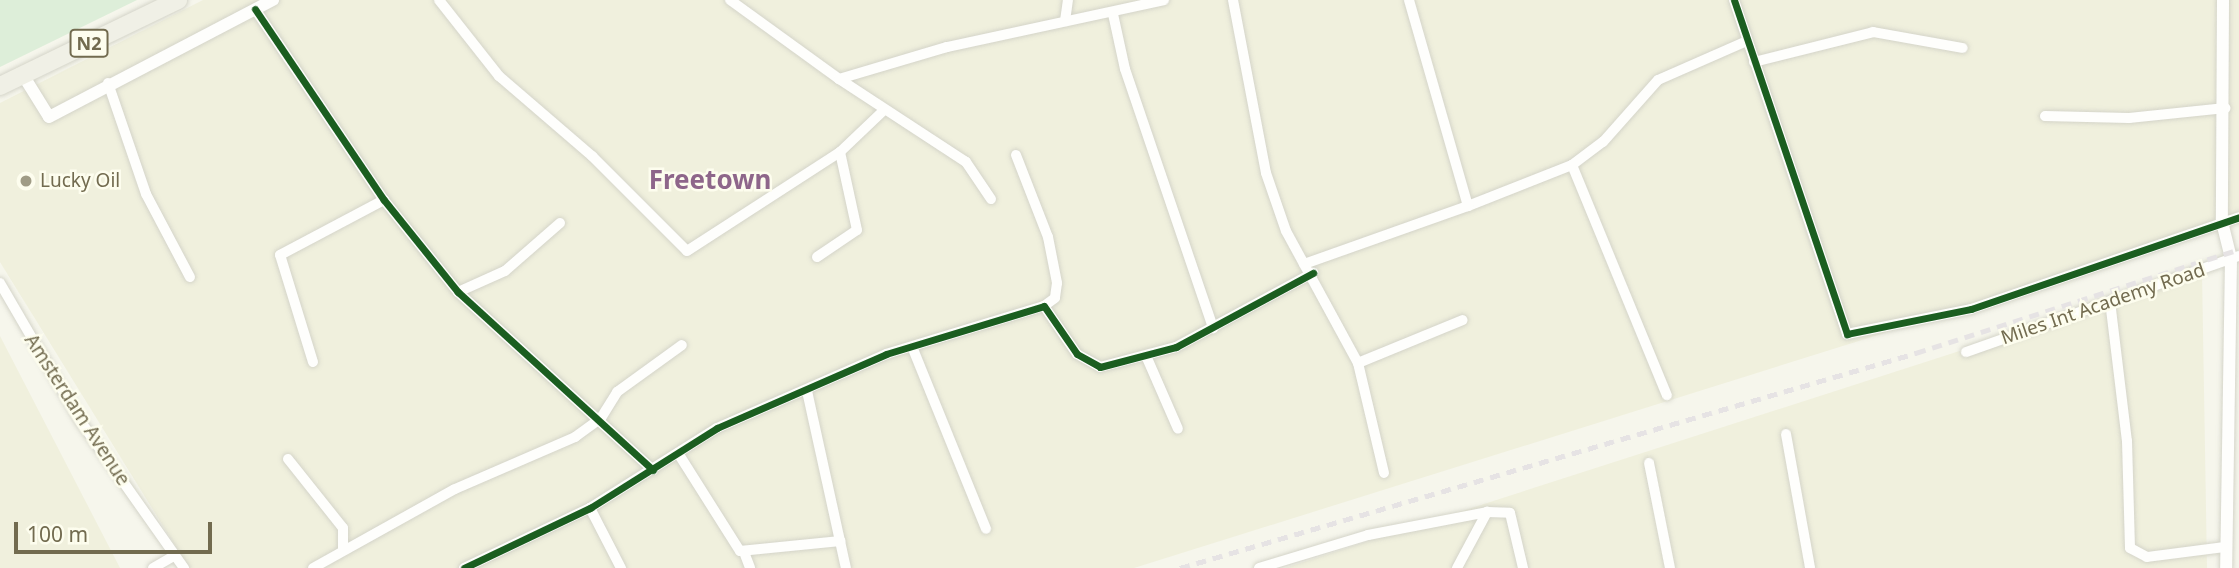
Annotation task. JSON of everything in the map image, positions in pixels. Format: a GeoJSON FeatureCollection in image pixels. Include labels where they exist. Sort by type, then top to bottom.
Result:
{"type":"FeatureCollection","features":[{"type":"Feature","properties":{"kind":"highway","name":"N2"},"geometry":{"type":"LineString","coordinates":[[0,86],[178,0]]}},
{"type":"Feature","properties":{"kind":"street"},"geometry":{"type":"LineString","coordinates":[[23,75],[49,117],[108,83],[273,0]]}},
{"type":"Feature","properties":{"kind":"street"},"geometry":{"type":"LineString","coordinates":[[439,0],[499,76],[592,156],[687,251],[696,251],[840,152],[882,112]]}},
{"type":"Feature","properties":{"kind":"street"},"geometry":{"type":"LineString","coordinates":[[730,0],[882,112],[966,162],[991,199]]}},
{"type":"Feature","properties":{"kind":"street"},"geometry":{"type":"LineString","coordinates":[[1065,22],[1068,0]]}},
{"type":"Feature","properties":{"kind":"street"},"geometry":{"type":"LineString","coordinates":[[839,79],[1164,0]]}},
{"type":"Feature","properties":{"kind":"street"},"geometry":{"type":"LineString","coordinates":[[1233,0],[1266,173],[1304,264],[1313,273],[1358,363],[1384,474]]}},
{"type":"Feature","properties":{"kind":"street"},"geometry":{"type":"LineString","coordinates":[[1409,0],[1468,206]]}},
{"type":"Feature","properties":{"kind":"street"},"geometry":{"type":"LineString","coordinates":[[1734,0],[1842,328],[1854,337],[1984,305],[2239,217]]}},
{"type":"Feature","properties":{"kind":"street"},"geometry":{"type":"LineString","coordinates":[[2223,0],[2225,108],[2222,222],[2235,257],[2226,568]]}},
{"type":"Feature","properties":{"kind":"street"},"geometry":{"type":"LineString","coordinates":[[255,9],[384,200],[458,292],[601,418],[653,470]]}},
{"type":"Feature","properties":{"kind":"street"},"geometry":{"type":"LineString","coordinates":[[1113,14],[1125,69],[1213,328]]}},
{"type":"Feature","properties":{"kind":"street"},"geometry":{"type":"LineString","coordinates":[[1754,62],[1873,32],[1963,48]]}},
{"type":"Feature","properties":{"kind":"street"},"geometry":{"type":"LineString","coordinates":[[1304,264],[1468,206],[1572,165],[1603,142],[1658,80],[1747,41]]}},
{"type":"Feature","properties":{"kind":"street"},"geometry":{"type":"LineString","coordinates":[[108,83],[146,194],[190,277]]}},
{"type":"Feature","properties":{"kind":"street"},"geometry":{"type":"LineString","coordinates":[[2045,116],[2129,118],[2225,108]]}},
{"type":"Feature","properties":{"kind":"street"},"geometry":{"type":"LineString","coordinates":[[817,257],[857,230],[840,152]]}},
{"type":"Feature","properties":{"kind":"street"},"geometry":{"type":"LineString","coordinates":[[464,568],[590,508],[717,428],[807,391],[886,354],[913,349],[1044,306],[1055,298],[1057,283],[1048,237],[1016,155]]}},
{"type":"Feature","properties":{"kind":"street"},"geometry":{"type":"LineString","coordinates":[[1572,165],[1667,395]]}},
{"type":"Feature","properties":{"kind":"street"},"geometry":{"type":"LineString","coordinates":[[313,362],[279,255],[384,200]]}},
{"type":"Feature","properties":{"kind":"street"},"geometry":{"type":"LineString","coordinates":[[458,292],[505,271],[561,223]]}},
{"type":"Feature","properties":{"kind":"street","name":"Miles Int Academy Road"},"geometry":{"type":"LineString","coordinates":[[1966,352],[2235,257]]}},
{"type":"Feature","properties":{"kind":"street"},"geometry":{"type":"LineString","coordinates":[[1044,306],[1077,354],[1100,367],[1147,358],[1213,328],[1313,273]]}},
{"type":"Feature","properties":{"kind":"street","name":"Amsterdam Avenue"},"geometry":{"type":"LineString","coordinates":[[0,283],[81,422],[184,568]]}},
{"type":"Feature","properties":{"kind":"street"},"geometry":{"type":"LineString","coordinates":[[2110,301],[2127,441],[2130,548],[2147,557],[2225,547]]}},
{"type":"Feature","properties":{"kind":"street"},"geometry":{"type":"LineString","coordinates":[[1358,363],[1463,320]]}},
{"type":"Feature","properties":{"kind":"street"},"geometry":{"type":"LineString","coordinates":[[313,568],[455,489],[565,442],[601,418],[617,392],[682,345]]}},
{"type":"Feature","properties":{"kind":"street"},"geometry":{"type":"LineString","coordinates":[[913,349],[986,529]]}},
{"type":"Feature","properties":{"kind":"street"},"geometry":{"type":"LineString","coordinates":[[1147,358],[1178,429]]}},
{"type":"Feature","properties":{"kind":"street"},"geometry":{"type":"LineString","coordinates":[[807,391],[846,568]]}},
{"type":"Feature","properties":{"kind":"street"},"geometry":{"type":"LineString","coordinates":[[1786,434],[1810,568]]}},
{"type":"Feature","properties":{"kind":"street"},"geometry":{"type":"LineString","coordinates":[[678,453],[744,552],[750,568]]}},
{"type":"Feature","properties":{"kind":"street"},"geometry":{"type":"LineString","coordinates":[[288,459],[343,528],[343,550]]}},
{"type":"Feature","properties":{"kind":"street"},"geometry":{"type":"LineString","coordinates":[[1649,463],[1670,568]]}},
{"type":"Feature","properties":{"kind":"street"},"geometry":{"type":"LineString","coordinates":[[590,508],[621,568]]}},
{"type":"Feature","properties":{"kind":"street"},"geometry":{"type":"LineString","coordinates":[[1457,568],[1488,512]]}},
{"type":"Feature","properties":{"kind":"street"},"geometry":{"type":"LineString","coordinates":[[1259,568],[1368,536],[1488,512],[1510,513],[1523,568]]}},
{"type":"Feature","properties":{"kind":"street"},"geometry":{"type":"LineString","coordinates":[[744,552],[841,541]]}},
{"type":"Feature","properties":{"kind":"street"},"geometry":{"type":"LineString","coordinates":[[153,568],[174,556]]}},
{"type":"Feature","properties":{"kind":"shaded area"},"geometry":{"type":"Polygon","coordinates":[[[0,0],[137,0],[0,67],[0,0]]]}},
{"type":"Feature","properties":{"kind":"shaded area"},"geometry":{"type":"Polygon","coordinates":[[[203,0],[2239,0],[2239,222],[1134,568],[189,568],[0,262],[0,103],[203,0]]]}},
{"type":"Feature","properties":{"kind":"shaded area"},"geometry":{"type":"Polygon","coordinates":[[[2202,273],[2207,568],[1285,568],[2202,273]]]}},
{"type":"Feature","properties":{"kind":"shaded area"},"geometry":{"type":"Polygon","coordinates":[[[0,336],[120,568],[0,568],[0,336]]]}},
{"type":"Feature","properties":{"kind":"railway"},"geometry":{"type":"LineString","coordinates":[[1180,568],[1916,353],[2239,249]]}},
{"type":"Feature","properties":{"kind":"cycle path"},"geometry":{"type":"LineString","coordinates":[[1734,0],[1847,334],[1971,309],[2239,217]]}},
{"type":"Feature","properties":{"kind":"cycle path"},"geometry":{"type":"LineString","coordinates":[[255,9],[384,200],[458,292],[653,470]]}},
{"type":"Feature","properties":{"kind":"cycle path"},"geometry":{"type":"LineString","coordinates":[[464,568],[590,508],[717,428],[886,354],[1044,306],[1077,354],[1100,367],[1176,347],[1313,273]]}},
{"type":"Feature","properties":{"kind":"place","name":"Lucky Oil"},"geometry":{"type":"Point","coordinates":[26,181]}},
{"type":"Feature","properties":{"kind":"district","name":"Freetown"},"geometry":{"type":"Point","coordinates":[710,180]}}]}
